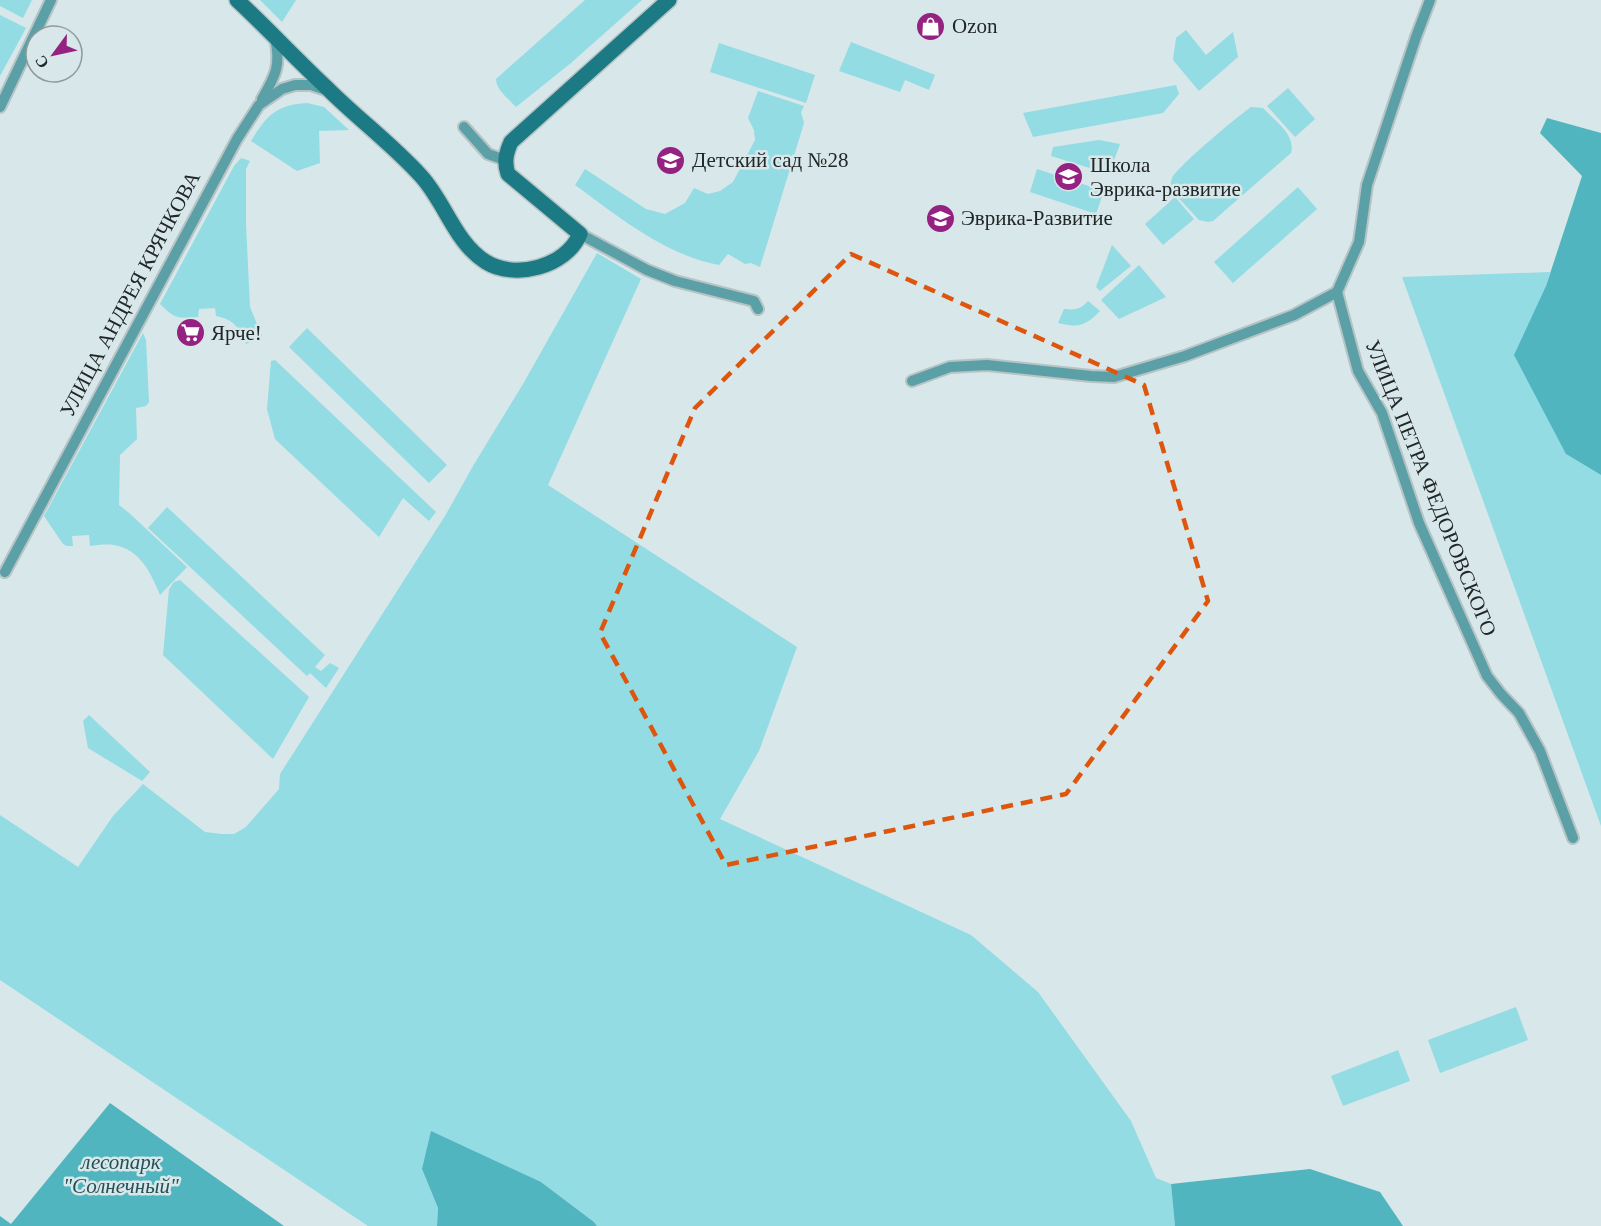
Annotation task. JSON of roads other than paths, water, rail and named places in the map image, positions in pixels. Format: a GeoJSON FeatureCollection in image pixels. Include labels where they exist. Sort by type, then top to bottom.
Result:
{"type":"FeatureCollection","features":[{"type":"Feature","properties":{"kind":"street"},"geometry":{"type":"LineString","coordinates":[[0,107],[51,0]]}},
{"type":"Feature","properties":{"kind":"street"},"geometry":{"type":"LineString","coordinates":[[237,0],[329,91],[403,157],[423,178],[432,188],[470,249],[486,262],[503,270],[530,270],[546,264],[569,250],[576,243],[580,234]]}},
{"type":"Feature","properties":{"kind":"street"},"geometry":{"type":"LineString","coordinates":[[669,0],[511,142],[506,152],[506,168],[508,174],[580,234],[647,270],[675,281],[754,300],[758,309]]}},
{"type":"Feature","properties":{"kind":"street"},"geometry":{"type":"LineString","coordinates":[[912,381],[950,367],[987,365],[1114,377],[1185,356],[1294,315],[1337,292],[1359,242],[1367,184],[1430,0]]}},
{"type":"Feature","properties":{"kind":"street"},"geometry":{"type":"LineString","coordinates":[[259,105],[273,81],[278,65],[278,52],[274,37]]}},
{"type":"Feature","properties":{"kind":"street","name":"УЛИЦА АНДРЕЯ КРЯЧКОВА"},"geometry":{"type":"LineString","coordinates":[[5,572],[237,139],[259,105],[282,89],[295,85],[329,91]]}},
{"type":"Feature","properties":{"kind":"street"},"geometry":{"type":"LineString","coordinates":[[464,127],[488,154],[506,160]]}},
{"type":"Feature","properties":{"kind":"street","name":"УЛИЦА ПЕТРА ФЕДОРОВСКОГО"},"geometry":{"type":"LineString","coordinates":[[1337,292],[1358,371],[1382,413],[1419,523],[1487,676],[1519,713],[1540,751],[1573,838]]}},
{"type":"Feature","properties":{"kind":"place","name":"Ozon"},"geometry":{"type":"Point","coordinates":[931,26]}},
{"type":"Feature","properties":{"kind":"place","name":"Детский сад №28"},"geometry":{"type":"Point","coordinates":[671,160]}},
{"type":"Feature","properties":{"kind":"place","name":"Школа Эврика-развитие"},"geometry":{"type":"Point","coordinates":[1069,177]}},
{"type":"Feature","properties":{"kind":"place","name":"Эврика-Развитие"},"geometry":{"type":"Point","coordinates":[940,218]}},
{"type":"Feature","properties":{"kind":"place","name":"Ярче!"},"geometry":{"type":"Point","coordinates":[190,333]}},
{"type":"Feature","properties":{"kind":"park label","name":"лесопарк \"Солнечный\""},"geometry":{"type":"Point","coordinates":[121,1174]}}]}
